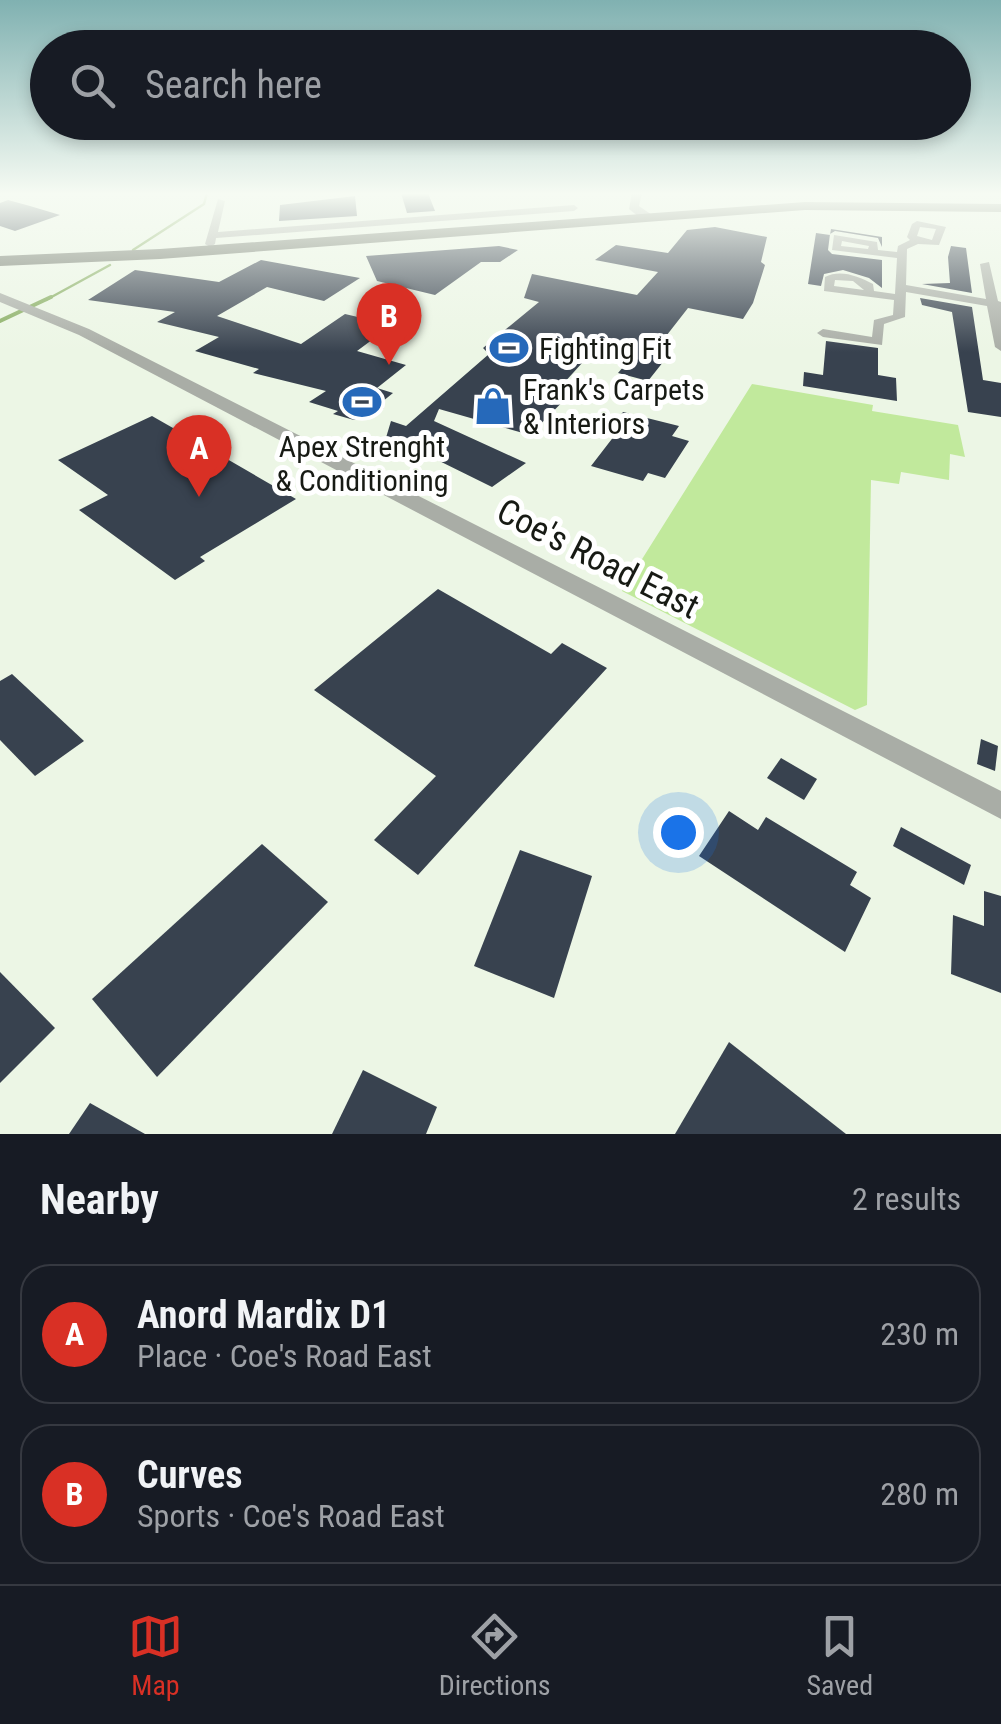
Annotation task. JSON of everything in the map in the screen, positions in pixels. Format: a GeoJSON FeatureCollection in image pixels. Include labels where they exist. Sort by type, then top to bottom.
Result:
{"type":"FeatureCollection","features":[{"type":"Feature","properties":{"kind":"main road"},"geometry":{"type":"LineString","coordinates":[[0,261],[176,246]]}},
{"type":"Feature","properties":{"kind":"street"},"geometry":{"type":"LineString","coordinates":[[822,333],[878,342],[878,322],[900,317],[901,255],[906,246]]}},
{"type":"Feature","properties":{"kind":"street"},"geometry":{"type":"LineString","coordinates":[[872,252],[901,255]]}},
{"type":"Feature","properties":{"kind":"street"},"geometry":{"type":"LineString","coordinates":[[986,264],[997,304],[1001,347]]}},
{"type":"Feature","properties":{"kind":"street"},"geometry":{"type":"LineString","coordinates":[[868,294],[901,293],[997,304]]}},
{"type":"Feature","properties":{"kind":"street","name":"Coe's Road East"},"geometry":{"type":"LineString","coordinates":[[0,298],[29,307],[1001,806]]}},
{"type":"Feature","properties":{"kind":"green space"},"geometry":{"type":"Polygon","coordinates":[[[752,384],[873,405],[872,411],[958,425],[965,457],[950,454],[949,480],[901,472],[899,484],[871,480],[867,705],[855,710],[622,591],[752,384]]]}},
{"type":"Feature","properties":{"kind":"building"},"geometry":{"type":"Polygon","coordinates":[[[499,246],[518,250],[500,262],[481,262],[435,295],[377,281],[366,256],[499,246]]]}},
{"type":"Feature","properties":{"kind":"building"},"geometry":{"type":"Polygon","coordinates":[[[615,246],[668,253],[674,246],[765,246],[761,262],[765,265],[753,303],[743,319],[688,308],[656,349],[671,352],[648,381],[618,373],[629,360],[592,352],[563,384],[576,388],[530,435],[439,409],[434,421],[526,463],[492,487],[413,448],[406,451],[385,441],[391,421],[406,426],[489,354],[483,348],[539,302],[524,298],[532,274],[637,295],[658,272],[595,260],[615,246]]]}},
{"type":"Feature","properties":{"kind":"building"},"geometry":{"type":"Polygon","coordinates":[[[814,246],[829,246],[832,254],[882,260],[882,288],[869,278],[843,270],[824,274],[821,286],[808,284],[814,246]]]}},
{"type":"Feature","properties":{"kind":"building"},"geometry":{"type":"Polygon","coordinates":[[[951,246],[966,248],[972,293],[922,284],[950,283],[951,246]]]}},
{"type":"Feature","properties":{"kind":"building"},"geometry":{"type":"Polygon","coordinates":[[[261,260],[360,278],[324,301],[267,287],[217,316],[301,344],[345,314],[392,325],[357,351],[406,365],[377,388],[393,393],[377,406],[384,408],[371,418],[354,420],[333,414],[338,411],[309,402],[326,391],[253,373],[259,369],[195,351],[219,337],[157,322],[175,312],[88,300],[135,270],[219,282],[261,260]]]}},
{"type":"Feature","properties":{"kind":"building"},"geometry":{"type":"Polygon","coordinates":[[[920,298],[972,307],[983,380],[1001,383],[1001,417],[968,412],[952,312],[922,305],[920,298]]]}},
{"type":"Feature","properties":{"kind":"building"},"geometry":{"type":"Polygon","coordinates":[[[826,341],[878,348],[878,375],[896,378],[897,401],[803,386],[804,372],[823,375],[826,341]]]}},
{"type":"Feature","properties":{"kind":"building"},"geometry":{"type":"Polygon","coordinates":[[[623,412],[679,426],[672,436],[689,441],[665,478],[648,473],[643,481],[591,466],[618,431],[610,429],[623,412]]]}},
{"type":"Feature","properties":{"kind":"building"},"geometry":{"type":"Polygon","coordinates":[[[152,416],[296,499],[200,557],[205,561],[175,580],[79,510],[108,495],[58,460],[152,416]]]}},
{"type":"Feature","properties":{"kind":"building"},"geometry":{"type":"Polygon","coordinates":[[[438,589],[551,654],[562,643],[607,668],[418,875],[374,840],[436,776],[314,690],[438,589]]]}},
{"type":"Feature","properties":{"kind":"building"},"geometry":{"type":"Polygon","coordinates":[[[12,674],[84,741],[35,776],[0,740],[0,681],[12,674]]]}},
{"type":"Feature","properties":{"kind":"building"},"geometry":{"type":"Polygon","coordinates":[[[981,739],[998,746],[995,771],[977,764],[981,739]]]}},
{"type":"Feature","properties":{"kind":"building"},"geometry":{"type":"Polygon","coordinates":[[[781,758],[817,779],[804,800],[767,778],[781,758]]]}},
{"type":"Feature","properties":{"kind":"building"},"geometry":{"type":"Polygon","coordinates":[[[729,811],[758,830],[766,817],[857,872],[850,885],[871,898],[845,952],[699,856],[729,811]]]}},
{"type":"Feature","properties":{"kind":"building"},"geometry":{"type":"Polygon","coordinates":[[[901,827],[971,865],[964,885],[893,846],[901,827]]]}},
{"type":"Feature","properties":{"kind":"building"},"geometry":{"type":"Polygon","coordinates":[[[262,844],[328,902],[157,1077],[92,999],[262,844]]]}},
{"type":"Feature","properties":{"kind":"building"},"geometry":{"type":"Polygon","coordinates":[[[520,850],[592,876],[554,998],[474,966],[520,850]]]}},
{"type":"Feature","properties":{"kind":"building"},"geometry":{"type":"Polygon","coordinates":[[[984,891],[1001,896],[1001,993],[951,974],[953,915],[984,926],[984,891]]]}},
{"type":"Feature","properties":{"kind":"building"},"geometry":{"type":"Polygon","coordinates":[[[0,972],[55,1028],[0,1083],[0,972]]]}},
{"type":"Feature","properties":{"kind":"building"},"geometry":{"type":"Polygon","coordinates":[[[729,1042],[846,1134],[675,1134],[729,1042]]]}},
{"type":"Feature","properties":{"kind":"building"},"geometry":{"type":"Polygon","coordinates":[[[363,1070],[437,1107],[426,1134],[332,1134],[363,1070]]]}},
{"type":"Feature","properties":{"kind":"building"},"geometry":{"type":"Polygon","coordinates":[[[90,1103],[145,1134],[69,1134],[90,1103]]]}},
{"type":"Feature","properties":{"kind":"waterway"},"geometry":{"type":"LineString","coordinates":[[133,250],[139,246]]}},
{"type":"Feature","properties":{"kind":"waterway"},"geometry":{"type":"LineString","coordinates":[[46,300],[110,265]]}},
{"type":"Feature","properties":{"kind":"waterway"},"geometry":{"type":"LineString","coordinates":[[0,321],[51,297]]}},
{"type":"Feature","properties":{"kind":"place","name":"Fighting Fit"},"geometry":{"type":"Point","coordinates":[509,348]}},
{"type":"Feature","properties":{"kind":"place","name":"Curves"},"geometry":{"type":"Point","coordinates":[389,365]}},
{"type":"Feature","properties":{"kind":"place","name":"Apex Strenght & Conditioning"},"geometry":{"type":"Point","coordinates":[362,402]}},
{"type":"Feature","properties":{"kind":"place","name":"Frank's Carpets & Interiors"},"geometry":{"type":"Point","coordinates":[493,406]}},
{"type":"Feature","properties":{"kind":"place","name":"Anord Mardix D1"},"geometry":{"type":"Point","coordinates":[199,497]}}]}
